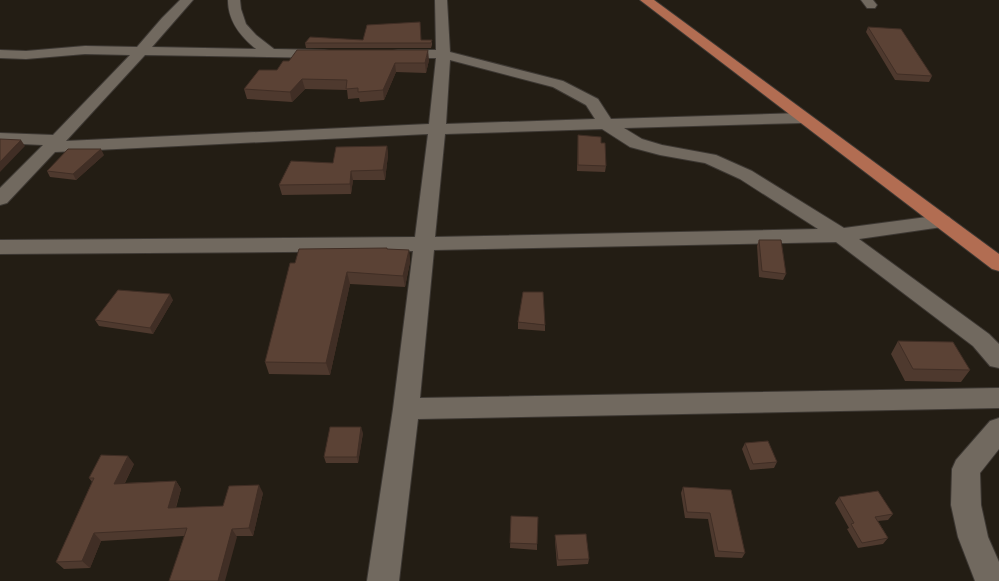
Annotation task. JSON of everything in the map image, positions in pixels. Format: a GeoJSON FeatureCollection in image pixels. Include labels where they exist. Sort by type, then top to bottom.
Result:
{"type":"FeatureCollection","features":[{"type":"Feature","properties":{"kind":"main road"},"geometry":{"type":"LineString","coordinates":[[646,0],[999,264]]}},
{"type":"Feature","properties":{"kind":"street"},"geometry":{"type":"LineString","coordinates":[[0,199],[55,144],[140,52],[172,13],[187,0]]}},
{"type":"Feature","properties":{"kind":"street"},"geometry":{"type":"LineString","coordinates":[[234,0],[236,13],[246,34],[272,54]]}},
{"type":"Feature","properties":{"kind":"street"},"geometry":{"type":"LineString","coordinates":[[383,581],[406,409],[437,129],[443,54],[441,0]]}},
{"type":"Feature","properties":{"kind":"street"},"geometry":{"type":"LineString","coordinates":[[0,54],[26,55],[85,50],[334,54]]}},
{"type":"Feature","properties":{"kind":"street"},"geometry":{"type":"LineString","coordinates":[[388,54],[443,54],[558,84],[592,102],[606,124],[636,143],[660,150],[710,159],[746,175],[841,235],[981,340],[999,359]]}},
{"type":"Feature","properties":{"kind":"street"},"geometry":{"type":"LineString","coordinates":[[0,138],[55,144],[437,129],[802,118]]}},
{"type":"Feature","properties":{"kind":"street"},"geometry":{"type":"LineString","coordinates":[[0,247],[425,244],[841,235],[942,221]]}},
{"type":"Feature","properties":{"kind":"street"},"geometry":{"type":"LineString","coordinates":[[406,409],[999,398]]}},
{"type":"Feature","properties":{"kind":"street"},"geometry":{"type":"LineString","coordinates":[[991,581],[973,537],[966,505],[966,469],[999,428]]}},
{"type":"Feature","properties":{"kind":"building"},"geometry":{"type":"Polygon","coordinates":[[[420,22],[421,40],[432,40],[431,43],[305,43],[310,37],[363,40],[367,25],[420,22]]]}},
{"type":"Feature","properties":{"kind":"building"},"geometry":{"type":"Polygon","coordinates":[[[868,27],[901,29],[932,76],[897,74],[868,27]]]}},
{"type":"Feature","properties":{"kind":"building"},"geometry":{"type":"Polygon","coordinates":[[[297,50],[428,50],[425,63],[395,63],[383,90],[358,92],[358,88],[346,89],[347,80],[302,79],[290,92],[244,89],[259,70],[277,70],[283,61],[289,61],[297,50]]]}},
{"type":"Feature","properties":{"kind":"building"},"geometry":{"type":"Polygon","coordinates":[[[578,135],[601,137],[601,143],[605,143],[606,166],[578,165],[578,135]]]}},
{"type":"Feature","properties":{"kind":"building"},"geometry":{"type":"Polygon","coordinates":[[[0,139],[21,140],[0,162],[0,139]]]}},
{"type":"Feature","properties":{"kind":"building"},"geometry":{"type":"Polygon","coordinates":[[[387,146],[383,170],[351,171],[350,184],[279,185],[291,161],[333,163],[336,147],[387,146]]]}},
{"type":"Feature","properties":{"kind":"building"},"geometry":{"type":"Polygon","coordinates":[[[68,149],[101,149],[73,174],[47,171],[68,149]]]}},
{"type":"Feature","properties":{"kind":"building"},"geometry":{"type":"Polygon","coordinates":[[[759,240],[781,240],[786,274],[762,271],[759,240]]]}},
{"type":"Feature","properties":{"kind":"building"},"geometry":{"type":"Polygon","coordinates":[[[387,248],[409,250],[403,276],[347,272],[326,363],[265,362],[290,263],[295,263],[299,249],[387,248]]]}},
{"type":"Feature","properties":{"kind":"building"},"geometry":{"type":"Polygon","coordinates":[[[118,290],[170,294],[150,328],[95,320],[118,290]]]}},
{"type":"Feature","properties":{"kind":"building"},"geometry":{"type":"Polygon","coordinates":[[[523,292],[543,292],[545,325],[518,322],[523,292]]]}},
{"type":"Feature","properties":{"kind":"building"},"geometry":{"type":"Polygon","coordinates":[[[898,341],[953,342],[970,370],[913,369],[898,341]]]}},
{"type":"Feature","properties":{"kind":"building"},"geometry":{"type":"Polygon","coordinates":[[[330,427],[361,427],[357,457],[324,457],[330,427]]]}},
{"type":"Feature","properties":{"kind":"building"},"geometry":{"type":"Polygon","coordinates":[[[768,441],[777,462],[753,464],[745,443],[768,441]]]}},
{"type":"Feature","properties":{"kind":"building"},"geometry":{"type":"Polygon","coordinates":[[[101,455],[128,456],[114,484],[176,481],[168,508],[223,506],[229,486],[259,485],[249,528],[232,529],[218,581],[169,581],[187,528],[94,533],[82,561],[56,562],[94,478],[89,478],[101,455]]]}},
{"type":"Feature","properties":{"kind":"building"},"geometry":{"type":"Polygon","coordinates":[[[683,487],[731,490],[745,553],[718,551],[710,513],[687,512],[683,487]]]}},
{"type":"Feature","properties":{"kind":"building"},"geometry":{"type":"Polygon","coordinates":[[[878,491],[893,514],[875,517],[888,538],[862,543],[851,524],[854,523],[839,497],[878,491]]]}},
{"type":"Feature","properties":{"kind":"building"},"geometry":{"type":"Polygon","coordinates":[[[511,516],[538,517],[537,544],[510,543],[511,516]]]}},
{"type":"Feature","properties":{"kind":"building"},"geometry":{"type":"Polygon","coordinates":[[[586,534],[589,559],[558,560],[555,535],[586,534]]]}}]}
